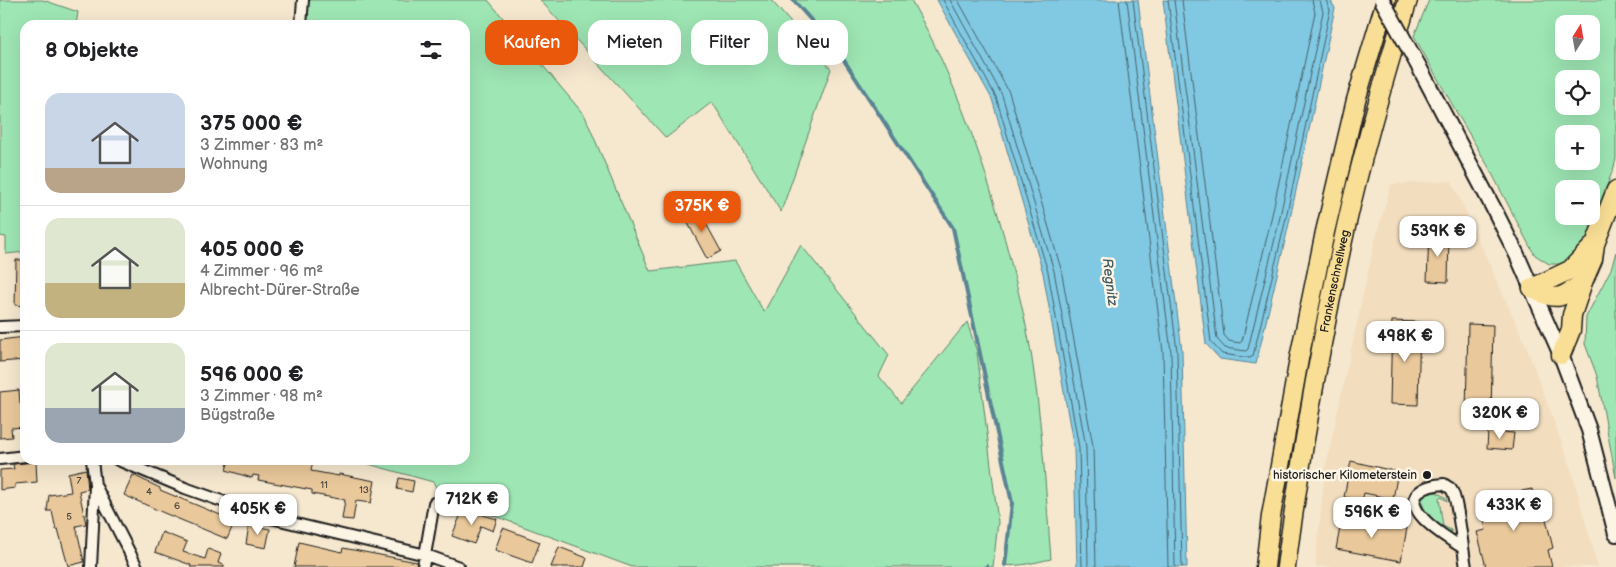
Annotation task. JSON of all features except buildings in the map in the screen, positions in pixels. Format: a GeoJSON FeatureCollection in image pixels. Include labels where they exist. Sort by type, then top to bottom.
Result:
{"type":"FeatureCollection","features":[{"type":"Feature","properties":{"kind":"highway","name":"Frankenschnellweg"},"geometry":{"type":"LineString","coordinates":[[1265,567],[1271,516],[1299,359],[1325,232],[1356,100],[1384,0]]}},
{"type":"Feature","properties":{"kind":"highway","name":"Frankenschnellweg"},"geometry":{"type":"LineString","coordinates":[[1286,567],[1318,362],[1344,236],[1377,104],[1408,0]]}},
{"type":"Feature","properties":{"kind":"highway"},"geometry":{"type":"LineString","coordinates":[[1561,355],[1571,330],[1572,315],[1583,282],[1593,259],[1595,244],[1616,190]]}},
{"type":"Feature","properties":{"kind":"highway"},"geometry":{"type":"LineString","coordinates":[[1532,288],[1570,270],[1595,244]]}},
{"type":"Feature","properties":{"kind":"highway"},"geometry":{"type":"LineString","coordinates":[[1532,288],[1548,296],[1561,298],[1583,282]]}},
{"type":"Feature","properties":{"kind":"main road"},"geometry":{"type":"LineString","coordinates":[[1384,0],[1496,213],[1532,288],[1561,355],[1589,430],[1616,534]]}},
{"type":"Feature","properties":{"kind":"street"},"geometry":{"type":"LineString","coordinates":[[301,20],[303,0]]}},
{"type":"Feature","properties":{"kind":"street"},"geometry":{"type":"LineString","coordinates":[[0,327],[20,326]]}},
{"type":"Feature","properties":{"kind":"street"},"geometry":{"type":"LineString","coordinates":[[0,459],[20,457]]}},
{"type":"Feature","properties":{"kind":"street"},"geometry":{"type":"LineString","coordinates":[[91,567],[95,485],[93,465]]}},
{"type":"Feature","properties":{"kind":"street"},"geometry":{"type":"LineString","coordinates":[[130,465],[185,488],[267,517],[426,555],[459,567]]}},
{"type":"Feature","properties":{"kind":"street"},"geometry":{"type":"LineString","coordinates":[[1463,548],[1423,519],[1416,511],[1414,503],[1416,495],[1424,488],[1444,484],[1451,489],[1455,499],[1463,548],[1466,567]]}},
{"type":"Feature","properties":{"kind":"street"},"geometry":{"type":"LineString","coordinates":[[95,485],[137,567]]}},
{"type":"Feature","properties":{"kind":"street"},"geometry":{"type":"LineString","coordinates":[[423,567],[434,503]]}},
{"type":"Feature","properties":{"kind":"shaded area"},"geometry":{"type":"Polygon","coordinates":[[[1452,181],[1526,345],[1570,465],[1598,567],[1315,567],[1325,469],[1374,244],[1391,184],[1452,181]]]}},
{"type":"Feature","properties":{"kind":"green space"},"geometry":{"type":"Polygon","coordinates":[[[0,0],[43,0],[78,12],[77,20],[20,20],[20,253],[6,254],[6,237],[0,236],[0,0]]]}},
{"type":"Feature","properties":{"kind":"green space"},"geometry":{"type":"Polygon","coordinates":[[[303,0],[488,0],[505,20],[485,20],[485,65],[542,65],[585,116],[650,271],[735,261],[764,312],[801,245],[889,355],[879,376],[901,403],[967,322],[977,352],[998,522],[993,567],[632,567],[441,496],[433,482],[372,465],[470,465],[470,20],[302,20],[303,0]]]}},
{"type":"Feature","properties":{"kind":"green space"},"geometry":{"type":"Polygon","coordinates":[[[540,0],[771,0],[788,20],[778,20],[778,65],[828,65],[831,69],[781,212],[712,102],[666,138],[599,65],[681,65],[681,20],[588,20],[588,53],[578,42],[578,20],[558,20],[540,0]]]}},
{"type":"Feature","properties":{"kind":"green space"},"geometry":{"type":"Polygon","coordinates":[[[793,0],[911,0],[942,61],[980,157],[1000,222],[1023,314],[1032,358],[1040,420],[1051,559],[1022,565],[1005,565],[1012,503],[953,228],[847,65],[848,20],[811,20],[793,0]]]}},
{"type":"Feature","properties":{"kind":"green space"},"geometry":{"type":"Polygon","coordinates":[[[1429,0],[1616,0],[1616,159],[1600,204],[1600,180],[1555,180],[1555,225],[1592,225],[1587,238],[1566,261],[1559,264],[1549,264],[1535,255],[1488,166],[1414,36],[1429,0]]]}},
{"type":"Feature","properties":{"kind":"green space"},"geometry":{"type":"Polygon","coordinates":[[[1616,252],[1616,478],[1597,376],[1585,344],[1586,317],[1611,269],[1616,252]]]}},
{"type":"Feature","properties":{"kind":"green space"},"geometry":{"type":"Polygon","coordinates":[[[1436,492],[1445,497],[1447,501],[1441,497],[1439,499],[1443,526],[1451,530],[1451,534],[1432,519],[1423,505],[1422,500],[1426,495],[1436,492]]]}},
{"type":"Feature","properties":{"kind":"water","name":"Regnitz"},"geometry":{"type":"Polygon","coordinates":[[[937,0],[1138,0],[1182,351],[1187,567],[1077,567],[1074,449],[1043,273],[992,99],[937,0]]]}},
{"type":"Feature","properties":{"kind":"water"},"geometry":{"type":"Polygon","coordinates":[[[1163,0],[1330,0],[1335,8],[1288,228],[1256,364],[1220,359],[1206,344],[1163,0]]]}},
{"type":"Feature","properties":{"kind":"waterway"},"geometry":{"type":"LineString","coordinates":[[793,0],[836,48],[953,228],[1012,503],[1005,565]]}},
{"type":"Feature","properties":{"kind":"place","name":"historischer Kilometerstein"},"geometry":{"type":"Point","coordinates":[1427,475]}}]}
